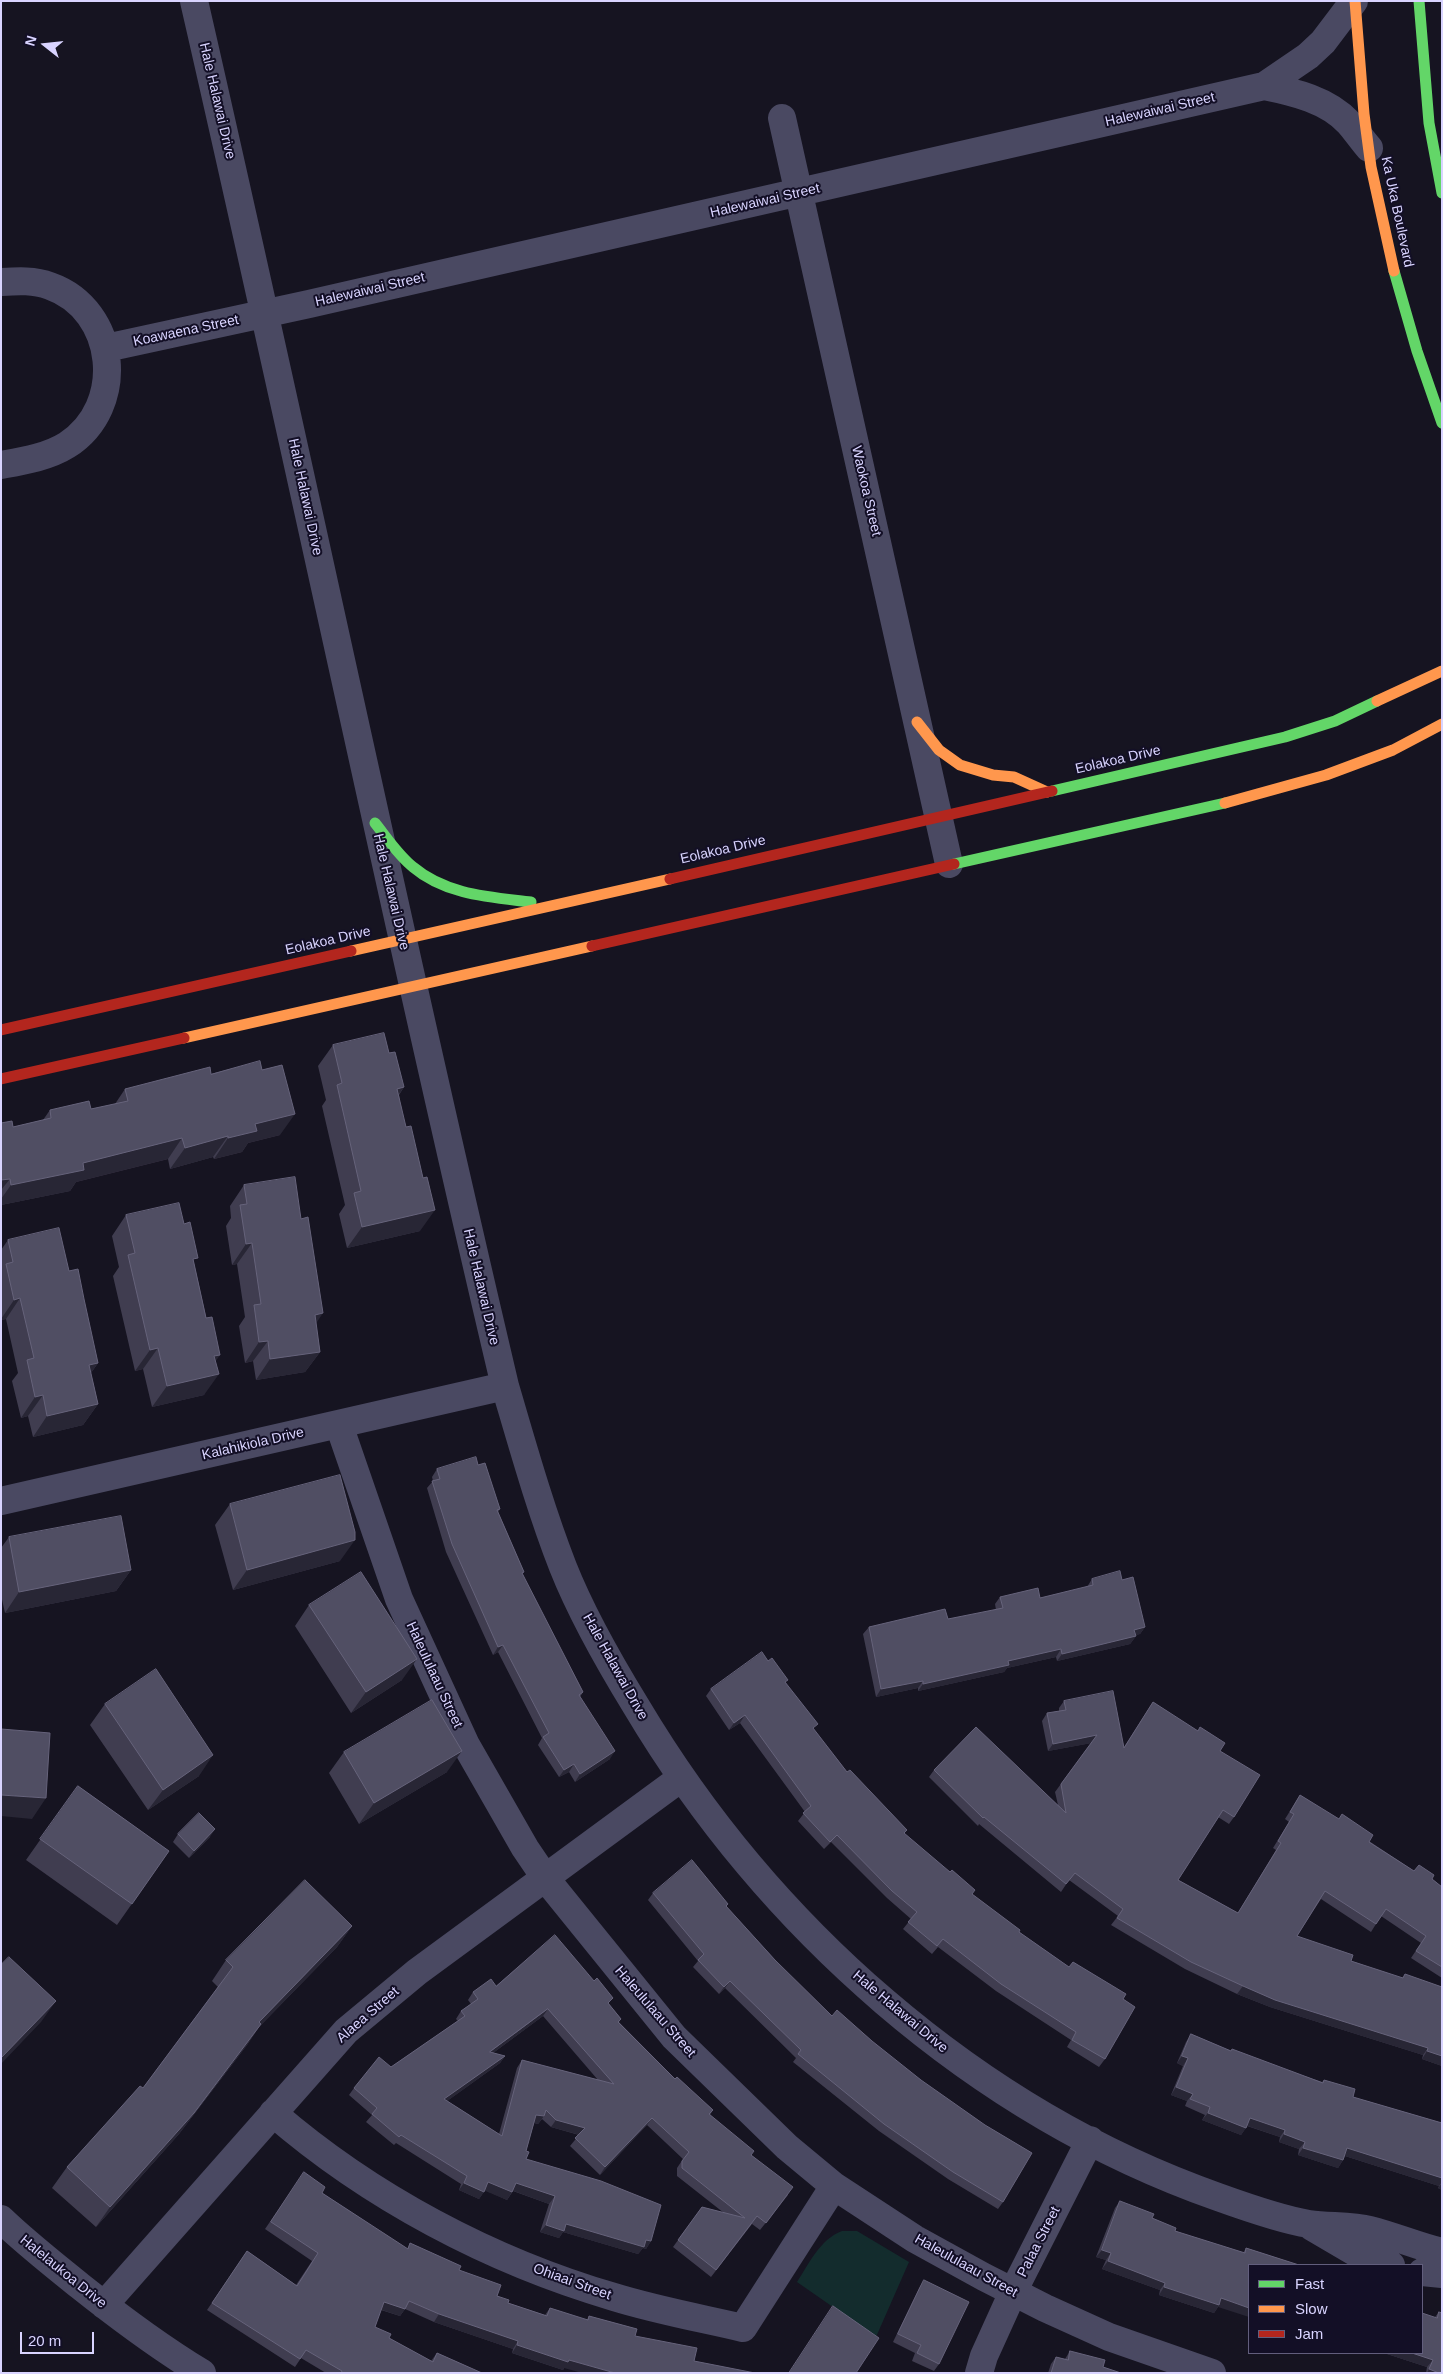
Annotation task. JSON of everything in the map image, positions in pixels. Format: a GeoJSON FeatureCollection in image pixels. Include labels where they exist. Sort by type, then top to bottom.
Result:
{"type":"FeatureCollection","features":[{"type":"Feature","properties":{"kind":"street","name":"Hale Halawai Drive"},"geometry":{"type":"LineString","coordinates":[[194,1],[266,314],[375,823],[505,1386],[528,1465],[564,1569],[610,1664],[681,1778],[747,1862],[810,1931],[876,1995],[981,2077],[1090,2140],[1147,2169],[1218,2197],[1306,2224],[1367,2229],[1442,2252]]}},
{"type":"Feature","properties":{"kind":"street","name":"Halewaiwai Street"},"geometry":{"type":"LineString","coordinates":[[266,314],[1264,86],[1308,56],[1323,42],[1355,1]]}},
{"type":"Feature","properties":{"kind":"street","name":"Ka Uka Boulevard"},"geometry":{"type":"LineString","coordinates":[[1355,1],[1369,148],[1379,206],[1399,294],[1442,422]]}},
{"type":"Feature","properties":{"kind":"street"},"geometry":{"type":"LineString","coordinates":[[1419,1],[1429,123],[1442,193]]}},
{"type":"Feature","properties":{"kind":"street","name":"Halewaiwai Street"},"geometry":{"type":"LineString","coordinates":[[1264,86],[1295,92],[1317,101],[1348,122],[1369,148]]}},
{"type":"Feature","properties":{"kind":"street","name":"Waokoa Street"},"geometry":{"type":"LineString","coordinates":[[782,118],[949,864]]}},
{"type":"Feature","properties":{"kind":"street"},"geometry":{"type":"LineString","coordinates":[[1,282],[26,280],[51,286],[72,297],[90,315],[102,336],[108,361],[107,386],[99,409],[85,430],[66,446],[41,456],[1,465]]}},
{"type":"Feature","properties":{"kind":"street","name":"Koawaena Street"},"geometry":{"type":"LineString","coordinates":[[106,348],[266,314]]}},
{"type":"Feature","properties":{"kind":"street","name":"Eolakoa Drive"},"geometry":{"type":"LineString","coordinates":[[1,1030],[1276,739],[1319,726],[1395,695],[1442,671]]}},
{"type":"Feature","properties":{"kind":"street"},"geometry":{"type":"LineString","coordinates":[[917,722],[940,750],[960,765],[993,775],[1014,777],[1047,792]]}},
{"type":"Feature","properties":{"kind":"street"},"geometry":{"type":"LineString","coordinates":[[1,1079],[1259,795],[1393,750],[1442,724]]}},
{"type":"Feature","properties":{"kind":"street"},"geometry":{"type":"LineString","coordinates":[[375,823],[413,867],[442,884],[483,896],[550,904]]}},
{"type":"Feature","properties":{"kind":"street","name":"Kalahikiola Drive"},"geometry":{"type":"LineString","coordinates":[[1,1501],[505,1386]]}},
{"type":"Feature","properties":{"kind":"street","name":"Haleululaau Street"},"geometry":{"type":"LineString","coordinates":[[340,1425],[403,1608],[466,1745],[525,1848],[546,1879],[674,2037],[787,2147],[834,2186],[915,2238],[1013,2292],[1109,2337],[1212,2373]]}},
{"type":"Feature","properties":{"kind":"street","name":"Alaea Street"},"geometry":{"type":"LineString","coordinates":[[104,2305],[346,2031],[418,1972],[681,1778]]}},
{"type":"Feature","properties":{"kind":"street","name":"Ohiaai Street"},"geometry":{"type":"LineString","coordinates":[[273,2112],[298,2134],[379,2190],[438,2224],[495,2253],[550,2276],[614,2297],[743,2328],[834,2186]]}},
{"type":"Feature","properties":{"kind":"street","name":"Palaa Street"},"geometry":{"type":"LineString","coordinates":[[979,2373],[984,2356],[1013,2292],[1090,2140]]}},
{"type":"Feature","properties":{"kind":"street","name":"Halelaukoa Drive"},"geometry":{"type":"LineString","coordinates":[[1,2219],[25,2242],[104,2305],[166,2352],[202,2373]]}},
{"type":"Feature","properties":{"kind":"street","name":"Hale Halawai Drive"},"geometry":{"type":"LineString","coordinates":[[1306,2224],[1358,2254],[1388,2264]]}},
{"type":"Feature","properties":{"kind":"street"},"geometry":{"type":"LineString","coordinates":[[1423,2272],[1442,2274]]}},
{"type":"Feature","properties":{"kind":"green space"},"geometry":{"type":"Polygon","coordinates":[[[842,2231],[857,2231],[909,2262],[876,2337],[797,2282],[821,2246],[842,2231]]]}},
{"type":"Feature","properties":{"kind":"building"},"geometry":{"type":"Polygon","coordinates":[[[384,1033],[389,1053],[395,1052],[404,1087],[397,1089],[406,1127],[411,1126],[423,1178],[427,1177],[435,1210],[362,1227],[354,1193],[361,1191],[337,1085],[342,1083],[333,1045],[384,1033]]]}},
{"type":"Feature","properties":{"kind":"building"},"geometry":{"type":"Polygon","coordinates":[[[260,1061],[262,1070],[282,1065],[295,1114],[255,1124],[257,1131],[228,1138],[228,1136],[185,1148],[182,1138],[83,1163],[84,1170],[11,1185],[10,1179],[1,1180],[1,1123],[12,1121],[13,1127],[51,1118],[50,1110],[89,1101],[91,1109],[128,1101],[125,1089],[210,1067],[211,1074],[260,1061]]]}},
{"type":"Feature","properties":{"kind":"building"},"geometry":{"type":"Polygon","coordinates":[[[295,1177],[301,1219],[308,1217],[323,1313],[315,1315],[320,1352],[270,1359],[268,1341],[259,1342],[254,1305],[261,1304],[252,1243],[246,1244],[240,1205],[247,1204],[244,1185],[295,1177]]]}},
{"type":"Feature","properties":{"kind":"building"},"geometry":{"type":"Polygon","coordinates":[[[179,1203],[184,1224],[190,1222],[198,1258],[193,1259],[206,1318],[212,1317],[220,1355],[214,1356],[219,1374],[167,1386],[158,1348],[150,1350],[128,1255],[135,1253],[126,1215],[179,1203]]]}},
{"type":"Feature","properties":{"kind":"building"},"geometry":{"type":"Polygon","coordinates":[[[59,1228],[69,1271],[78,1269],[98,1363],[89,1365],[98,1404],[47,1416],[43,1395],[35,1397],[27,1360],[34,1358],[20,1298],[14,1300],[6,1264],[13,1262],[8,1240],[59,1228]]]}},
{"type":"Feature","properties":{"kind":"building"},"geometry":{"type":"Polygon","coordinates":[[[476,1457],[478,1465],[485,1463],[500,1509],[497,1510],[524,1572],[522,1573],[583,1692],[579,1695],[615,1751],[580,1774],[574,1764],[564,1770],[543,1737],[549,1733],[503,1645],[498,1647],[452,1544],[432,1481],[440,1479],[437,1469],[476,1457]]]}},
{"type":"Feature","properties":{"kind":"building"},"geometry":{"type":"Polygon","coordinates":[[[340,1475],[355,1532],[355,1540],[247,1570],[230,1504],[340,1475]]]}},
{"type":"Feature","properties":{"kind":"building"},"geometry":{"type":"Polygon","coordinates":[[[121,1516],[131,1570],[19,1592],[9,1537],[121,1516]]]}},
{"type":"Feature","properties":{"kind":"building"},"geometry":{"type":"Polygon","coordinates":[[[1120,1571],[1122,1580],[1133,1577],[1145,1627],[1134,1630],[1136,1636],[1062,1654],[1061,1649],[1008,1661],[1009,1665],[923,1684],[923,1681],[881,1689],[869,1627],[945,1609],[948,1619],[1003,1608],[1000,1597],[1038,1588],[1040,1598],[1093,1585],[1092,1579],[1120,1571]]]}},
{"type":"Feature","properties":{"kind":"building"},"geometry":{"type":"Polygon","coordinates":[[[361,1572],[417,1659],[366,1692],[309,1605],[361,1572]]]}},
{"type":"Feature","properties":{"kind":"building"},"geometry":{"type":"Polygon","coordinates":[[[762,1652],[768,1661],[772,1658],[788,1680],[785,1682],[818,1724],[813,1728],[847,1772],[850,1770],[907,1830],[904,1833],[950,1872],[952,1870],[975,1890],[972,1894],[1020,1930],[1019,1932],[1069,1967],[1073,1962],[1126,1994],[1123,1999],[1135,2007],[1105,2059],[1072,2040],[1076,2032],[1001,1984],[943,1939],[937,1946],[908,1922],[917,1912],[892,1891],[837,1835],[830,1842],[803,1813],[811,1806],[745,1715],[734,1723],[711,1689],[762,1652]]]}},
{"type":"Feature","properties":{"kind":"building"},"geometry":{"type":"Polygon","coordinates":[[[156,1669],[213,1755],[163,1790],[105,1704],[156,1669]]]}},
{"type":"Feature","properties":{"kind":"building"},"geometry":{"type":"Polygon","coordinates":[[[1113,1691],[1124,1748],[1153,1702],[1198,1731],[1200,1727],[1225,1743],[1220,1751],[1260,1775],[1234,1817],[1223,1810],[1178,1880],[1238,1913],[1281,1843],[1278,1841],[1294,1814],[1290,1812],[1300,1795],[1339,1819],[1342,1814],[1373,1835],[1369,1842],[1414,1871],[1419,1865],[1434,1875],[1432,1879],[1442,1887],[1442,1967],[1416,1951],[1426,1936],[1386,1909],[1376,1924],[1325,1891],[1297,1936],[1353,1955],[1351,1961],[1403,1978],[1405,1974],[1442,1987],[1442,2056],[1427,2051],[1428,2048],[1275,2000],[1191,1962],[1117,1918],[1123,1909],[1075,1873],[1066,1884],[983,1818],[934,1770],[976,1727],[1066,1813],[1061,1784],[1097,1735],[1053,1744],[1047,1713],[1066,1710],[1064,1701],[1113,1691]]]}},
{"type":"Feature","properties":{"kind":"building"},"geometry":{"type":"Polygon","coordinates":[[[432,1700],[462,1751],[374,1803],[344,1752],[432,1700]]]}},
{"type":"Feature","properties":{"kind":"building"},"geometry":{"type":"Polygon","coordinates":[[[1,1729],[50,1733],[46,1798],[1,1795],[1,1729]]]}},
{"type":"Feature","properties":{"kind":"building"},"geometry":{"type":"Polygon","coordinates":[[[78,1786],[169,1851],[132,1904],[40,1839],[78,1786]]]}},
{"type":"Feature","properties":{"kind":"building"},"geometry":{"type":"Polygon","coordinates":[[[199,1813],[215,1829],[194,1851],[178,1834],[199,1813]]]}},
{"type":"Feature","properties":{"kind":"building"},"geometry":{"type":"Polygon","coordinates":[[[692,1860],[728,1904],[726,1906],[775,1960],[832,2016],[837,2010],[921,2080],[985,2125],[1032,2153],[1003,2202],[953,2172],[884,2124],[798,2054],[801,2050],[730,1981],[724,1987],[698,1960],[704,1954],[653,1893],[692,1860]]]}},
{"type":"Feature","properties":{"kind":"building"},"geometry":{"type":"Polygon","coordinates":[[[305,1880],[352,1926],[259,2022],[261,2024],[194,2113],[110,2207],[67,2167],[140,2086],[143,2088],[233,1967],[226,1960],[305,1880]]]}},
{"type":"Feature","properties":{"kind":"building"},"geometry":{"type":"Polygon","coordinates":[[[555,1935],[594,1981],[597,1978],[613,1998],[608,2003],[621,2019],[618,2022],[675,2079],[677,2077],[713,2110],[709,2114],[754,2151],[751,2155],[793,2187],[766,2223],[757,2216],[716,2270],[678,2240],[702,2207],[745,2218],[682,2168],[682,2161],[689,2152],[652,2118],[605,2167],[575,2138],[585,2128],[556,2120],[546,2110],[544,2116],[536,2115],[526,2151],[529,2152],[526,2159],[601,2181],[661,2205],[651,2241],[646,2240],[644,2247],[566,2224],[564,2231],[546,2225],[555,2196],[516,2183],[512,2192],[488,2182],[484,2192],[464,2183],[467,2176],[401,2135],[399,2137],[372,2114],[377,2108],[354,2088],[379,2057],[391,2067],[465,2016],[461,2011],[478,1999],[473,1992],[491,1979],[496,1986],[555,1935]],[[548,2009],[490,2052],[505,2056],[444,2099],[502,2136],[522,2060],[614,2084],[548,2009]]]}},
{"type":"Feature","properties":{"kind":"building"},"geometry":{"type":"Polygon","coordinates":[[[9,1957],[56,2001],[1,2058],[1,1965],[9,1957]]]}},
{"type":"Feature","properties":{"kind":"building"},"geometry":{"type":"Polygon","coordinates":[[[1191,2034],[1231,2051],[1232,2049],[1323,2083],[1324,2080],[1355,2089],[1353,2097],[1442,2123],[1442,2178],[1347,2148],[1343,2160],[1303,2148],[1305,2142],[1284,2134],[1285,2130],[1250,2118],[1246,2128],[1208,2113],[1210,2107],[1190,2099],[1193,2094],[1176,2087],[1188,2058],[1182,2056],[1191,2034]]]}},
{"type":"Feature","properties":{"kind":"building"},"geometry":{"type":"Polygon","coordinates":[[[304,2172],[325,2187],[322,2193],[408,2249],[410,2243],[461,2266],[459,2270],[501,2285],[497,2296],[509,2300],[508,2303],[547,2316],[550,2308],[588,2320],[589,2316],[637,2329],[635,2336],[697,2348],[694,2361],[755,2373],[615,2373],[569,2360],[568,2362],[517,2345],[518,2341],[439,2314],[409,2301],[405,2309],[384,2302],[375,2327],[391,2334],[389,2338],[433,2362],[437,2353],[482,2373],[341,2373],[342,2371],[306,2350],[300,2359],[212,2303],[247,2251],[297,2286],[318,2253],[271,2222],[304,2172]]]}},
{"type":"Feature","properties":{"kind":"building"},"geometry":{"type":"Polygon","coordinates":[[[1120,2201],[1154,2214],[1152,2218],[1176,2228],[1175,2231],[1245,2253],[1246,2248],[1296,2264],[1248,2264],[1248,2308],[1221,2298],[1219,2305],[1164,2287],[1165,2283],[1108,2261],[1111,2253],[1102,2250],[1120,2201]]]}},
{"type":"Feature","properties":{"kind":"building"},"geometry":{"type":"Polygon","coordinates":[[[924,2280],[969,2302],[939,2364],[917,2353],[921,2345],[898,2334],[924,2280]]]}},
{"type":"Feature","properties":{"kind":"building"},"geometry":{"type":"Polygon","coordinates":[[[833,2306],[879,2338],[856,2373],[789,2373],[833,2306]]]}},
{"type":"Feature","properties":{"kind":"building"},"geometry":{"type":"Polygon","coordinates":[[[1439,2312],[1442,2313],[1442,2373],[1429,2369],[1433,2360],[1415,2354],[1423,2354],[1423,2313],[1437,2318],[1439,2312]]]}},
{"type":"Feature","properties":{"kind":"building"},"geometry":{"type":"Polygon","coordinates":[[[1070,2351],[1105,2360],[1103,2367],[1121,2373],[1051,2373],[1056,2357],[1068,2360],[1070,2351]]]}},
{"type":"Feature","properties":{"kind":"traffic: fast"},"geometry":{"type":"LineString","coordinates":[[1419,1],[1429,123],[1442,193]]}},
{"type":"Feature","properties":{"kind":"traffic: fast"},"geometry":{"type":"LineString","coordinates":[[1394,271],[1417,351],[1442,423]]}},
{"type":"Feature","properties":{"kind":"traffic: fast"},"geometry":{"type":"LineString","coordinates":[[1052,791],[1285,737],[1335,721],[1377,701]]}},
{"type":"Feature","properties":{"kind":"traffic: fast"},"geometry":{"type":"LineString","coordinates":[[954,864],[1225,803]]}},
{"type":"Feature","properties":{"kind":"traffic: fast"},"geometry":{"type":"LineString","coordinates":[[375,823],[413,867],[440,884],[484,896],[531,902]]}},
{"type":"Feature","properties":{"kind":"traffic: slow"},"geometry":{"type":"LineString","coordinates":[[1355,1],[1364,114],[1371,167],[1394,271]]}},
{"type":"Feature","properties":{"kind":"traffic: slow"},"geometry":{"type":"LineString","coordinates":[[1377,701],[1442,671]]}},
{"type":"Feature","properties":{"kind":"traffic: slow"},"geometry":{"type":"LineString","coordinates":[[917,722],[939,750],[960,765],[993,775],[1014,777],[1047,792]]}},
{"type":"Feature","properties":{"kind":"traffic: slow"},"geometry":{"type":"LineString","coordinates":[[1225,803],[1326,775],[1393,750],[1442,724]]}},
{"type":"Feature","properties":{"kind":"traffic: slow"},"geometry":{"type":"LineString","coordinates":[[351,951],[670,879]]}},
{"type":"Feature","properties":{"kind":"traffic: slow"},"geometry":{"type":"LineString","coordinates":[[184,1038],[592,946]]}},
{"type":"Feature","properties":{"kind":"traffic: jam"},"geometry":{"type":"LineString","coordinates":[[670,879],[1052,791]]}},
{"type":"Feature","properties":{"kind":"traffic: jam"},"geometry":{"type":"LineString","coordinates":[[592,946],[954,864]]}},
{"type":"Feature","properties":{"kind":"traffic: jam"},"geometry":{"type":"LineString","coordinates":[[1,1030],[351,951]]}},
{"type":"Feature","properties":{"kind":"traffic: jam"},"geometry":{"type":"LineString","coordinates":[[1,1079],[184,1038]]}}]}
